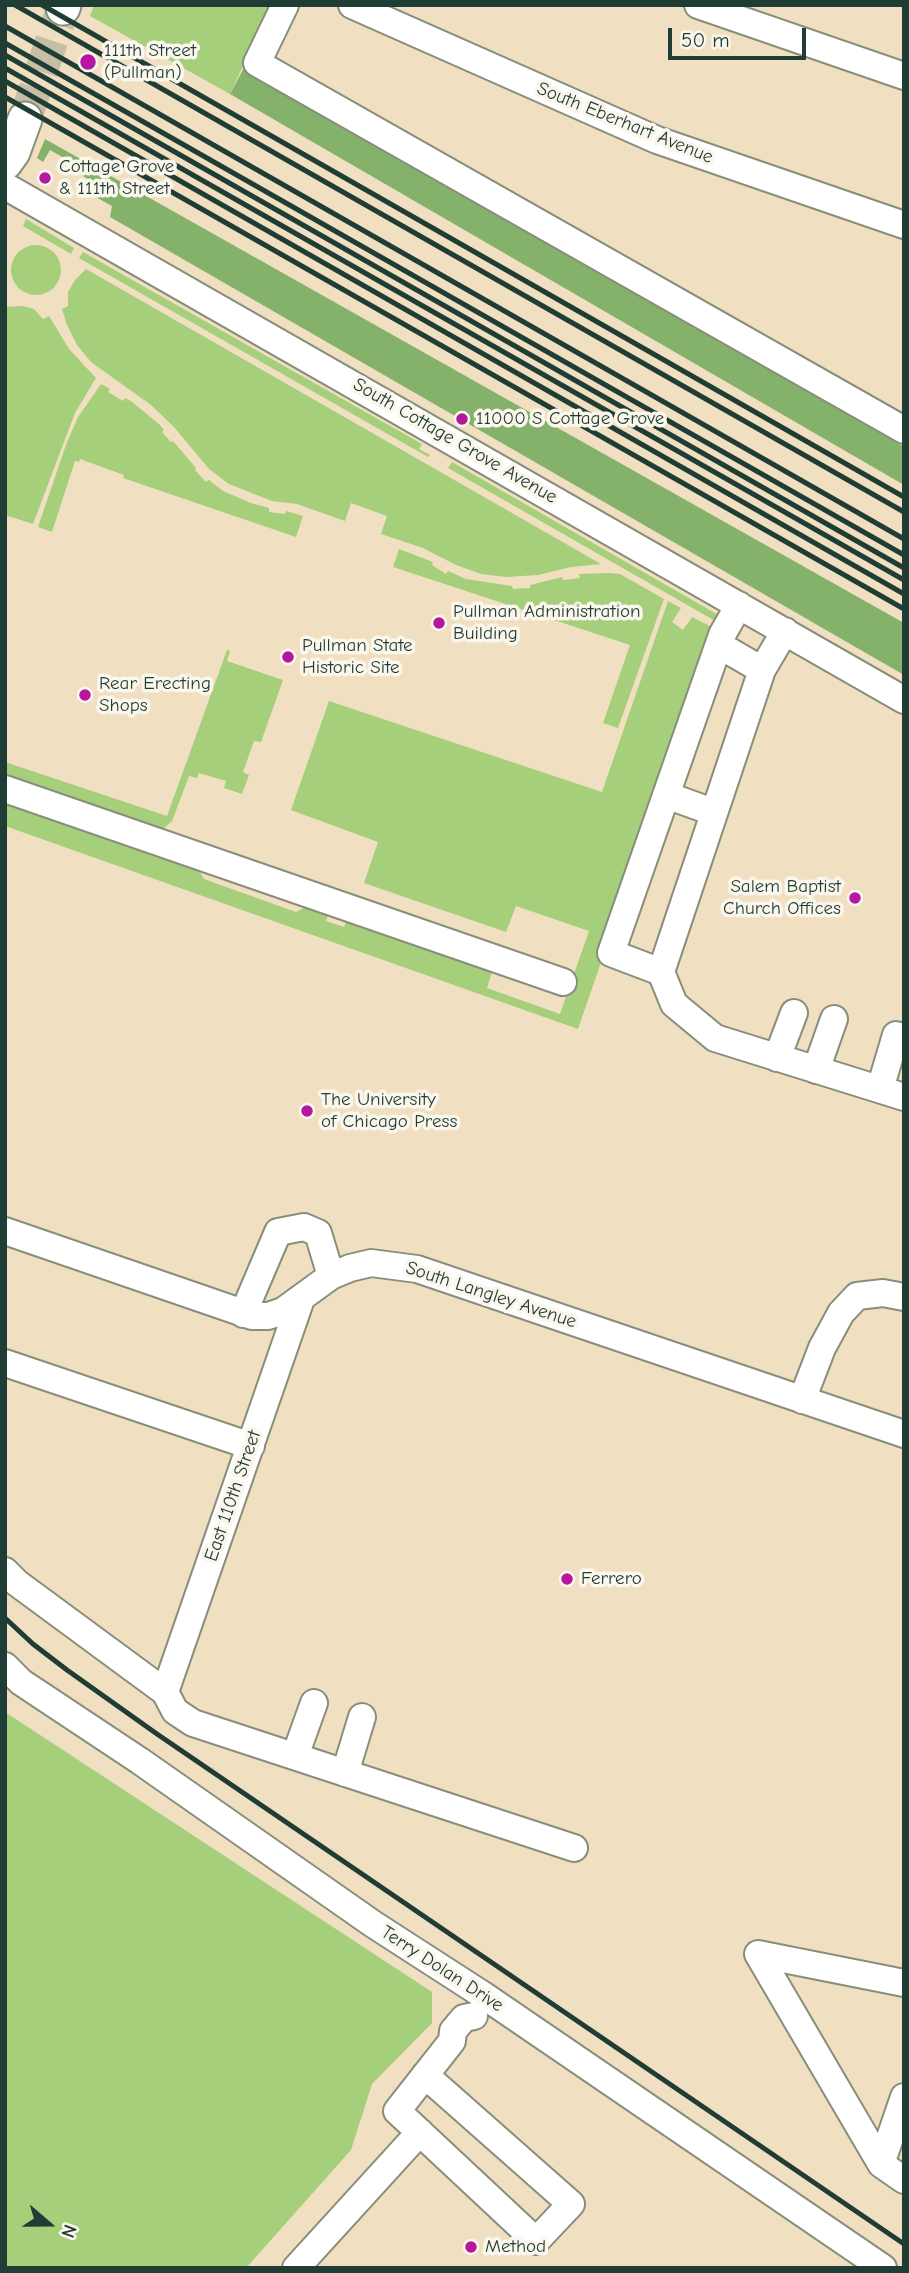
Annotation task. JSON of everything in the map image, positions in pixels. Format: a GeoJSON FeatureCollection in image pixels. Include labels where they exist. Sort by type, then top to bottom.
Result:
{"type":"FeatureCollection","features":[{"type":"Feature","properties":{"kind":"main road"},"geometry":{"type":"LineString","coordinates":[[5,163],[13,152],[12,115]]}},
{"type":"Feature","properties":{"kind":"street"},"geometry":{"type":"LineString","coordinates":[[285,5],[257,63],[904,430]]}},
{"type":"Feature","properties":{"kind":"street","name":"South Eberhart Avenue"},"geometry":{"type":"LineString","coordinates":[[352,5],[657,140],[904,225]]}},
{"type":"Feature","properties":{"kind":"street"},"geometry":{"type":"LineString","coordinates":[[698,5],[904,76]]}},
{"type":"Feature","properties":{"kind":"street","name":"South Cottage Grove Avenue"},"geometry":{"type":"LineString","coordinates":[[5,186],[904,700]]}},
{"type":"Feature","properties":{"kind":"street"},"geometry":{"type":"LineString","coordinates":[[661,972],[611,953],[719,645],[739,605]]}},
{"type":"Feature","properties":{"kind":"street"},"geometry":{"type":"LineString","coordinates":[[785,631],[762,670],[661,972],[674,1004],[715,1038],[892,1093],[896,1035],[904,1037]]}},
{"type":"Feature","properties":{"kind":"street"},"geometry":{"type":"LineString","coordinates":[[719,645],[762,670]]}},
{"type":"Feature","properties":{"kind":"street"},"geometry":{"type":"LineString","coordinates":[[5,789],[563,982]]}},
{"type":"Feature","properties":{"kind":"street"},"geometry":{"type":"LineString","coordinates":[[666,795],[713,812]]}},
{"type":"Feature","properties":{"kind":"street"},"geometry":{"type":"LineString","coordinates":[[777,1058],[794,1013]]}},
{"type":"Feature","properties":{"kind":"street"},"geometry":{"type":"LineString","coordinates":[[816,1070],[834,1018]]}},
{"type":"Feature","properties":{"kind":"street"},"geometry":{"type":"LineString","coordinates":[[243,1314],[278,1232],[304,1227],[318,1233],[331,1276]]}},
{"type":"Feature","properties":{"kind":"street","name":"South Langley Avenue"},"geometry":{"type":"LineString","coordinates":[[5,1231],[243,1314],[268,1316],[283,1311],[331,1276],[350,1268],[371,1263],[417,1269],[904,1434]]}},
{"type":"Feature","properties":{"kind":"street"},"geometry":{"type":"LineString","coordinates":[[802,1399],[822,1349],[841,1312],[858,1296],[883,1293],[904,1297]]}},
{"type":"Feature","properties":{"kind":"street","name":"East 110th Street"},"geometry":{"type":"LineString","coordinates":[[165,1692],[301,1299]]}},
{"type":"Feature","properties":{"kind":"street"},"geometry":{"type":"LineString","coordinates":[[5,1363],[251,1446]]}},
{"type":"Feature","properties":{"kind":"street"},"geometry":{"type":"LineString","coordinates":[[5,1571],[17,1583],[165,1692],[175,1711],[193,1723],[575,1848]]}},
{"type":"Feature","properties":{"kind":"street","name":"Terry Dolan Drive"},"geometry":{"type":"LineString","coordinates":[[5,1665],[21,1682],[141,1761],[373,1924],[482,2008],[883,2268]]}},
{"type":"Feature","properties":{"kind":"street"},"geometry":{"type":"LineString","coordinates":[[295,1756],[314,1703]]}},
{"type":"Feature","properties":{"kind":"street"},"geometry":{"type":"LineString","coordinates":[[345,1773],[362,1717]]}},
{"type":"Feature","properties":{"kind":"street"},"geometry":{"type":"LineString","coordinates":[[904,1983],[758,1954],[881,2164],[904,2180]]}},
{"type":"Feature","properties":{"kind":"street"},"geometry":{"type":"LineString","coordinates":[[425,2075],[571,2204],[536,2241],[397,2111],[425,2075],[452,2041],[461,2040],[475,2024],[482,2008]]}},
{"type":"Feature","properties":{"kind":"street"},"geometry":{"type":"LineString","coordinates":[[881,2164],[904,2097]]}},
{"type":"Feature","properties":{"kind":"street"},"geometry":{"type":"LineString","coordinates":[[296,2268],[420,2132]]}},
{"type":"Feature","properties":{"kind":"green space"},"geometry":{"type":"Polygon","coordinates":[[[94,5],[271,5],[230,94],[90,16],[94,5]]]}},
{"type":"Feature","properties":{"kind":"green space"},"geometry":{"type":"Polygon","coordinates":[[[247,62],[904,447],[904,485],[230,94],[247,62]]]}},
{"type":"Feature","properties":{"kind":"green space"},"geometry":{"type":"Polygon","coordinates":[[[45,139],[904,623],[904,675],[110,217],[112,206],[83,190],[88,179],[73,170],[76,165],[50,150],[43,162],[37,158],[45,139]]]}},
{"type":"Feature","properties":{"kind":"green space"},"geometry":{"type":"Polygon","coordinates":[[[26,219],[74,248],[71,254],[23,226],[26,219]]]}},
{"type":"Feature","properties":{"kind":"green space"},"geometry":{"type":"Polygon","coordinates":[[[36,245],[54,252],[61,270],[54,288],[36,295],[18,288],[11,270],[18,252],[36,245]]]}},
{"type":"Feature","properties":{"kind":"green space"},"geometry":{"type":"Polygon","coordinates":[[[83,252],[422,444],[419,449],[430,455],[428,457],[79,258],[83,252]]]}},
{"type":"Feature","properties":{"kind":"green space"},"geometry":{"type":"Polygon","coordinates":[[[86,269],[601,564],[571,567],[538,575],[506,577],[481,574],[423,548],[381,534],[387,516],[351,503],[345,521],[297,504],[272,501],[229,484],[209,469],[174,427],[151,405],[91,362],[77,345],[62,309],[68,306],[68,292],[75,280],[86,269]]]}},
{"type":"Feature","properties":{"kind":"green space"},"geometry":{"type":"Polygon","coordinates":[[[23,306],[34,309],[43,319],[49,316],[69,349],[96,378],[75,413],[33,524],[5,515],[5,307],[23,306]]]}},
{"type":"Feature","properties":{"kind":"green space"},"geometry":{"type":"Polygon","coordinates":[[[101,384],[123,401],[125,398],[131,401],[160,425],[164,430],[162,432],[173,441],[206,482],[209,480],[223,491],[269,508],[269,512],[285,514],[286,511],[303,516],[296,537],[123,478],[124,475],[80,459],[79,462],[75,461],[52,532],[38,527],[78,417],[101,384]]]}},
{"type":"Feature","properties":{"kind":"green space"},"geometry":{"type":"Polygon","coordinates":[[[452,462],[720,616],[717,622],[448,468],[452,462]]]}},
{"type":"Feature","properties":{"kind":"green space"},"geometry":{"type":"Polygon","coordinates":[[[399,549],[433,562],[432,565],[446,574],[448,571],[466,579],[512,586],[513,589],[530,588],[530,585],[562,577],[563,580],[580,578],[579,574],[610,573],[620,574],[664,599],[618,728],[603,723],[630,645],[393,567],[399,549]]]}},
{"type":"Feature","properties":{"kind":"green space"},"geometry":{"type":"Polygon","coordinates":[[[668,601],[681,608],[672,622],[683,630],[692,617],[716,629],[578,1029],[5,826],[5,799],[197,867],[204,879],[296,912],[310,905],[329,912],[326,921],[344,927],[347,919],[493,969],[487,988],[560,1014],[589,931],[516,906],[506,932],[364,883],[378,842],[291,810],[329,701],[602,792],[668,601]]]}},
{"type":"Feature","properties":{"kind":"green space"},"geometry":{"type":"Polygon","coordinates":[[[227,650],[230,651],[227,661],[283,680],[261,742],[254,741],[243,772],[249,775],[242,794],[224,788],[226,781],[199,773],[197,778],[189,776],[172,821],[164,828],[153,829],[5,778],[5,762],[167,816],[227,650]]]}},
{"type":"Feature","properties":{"kind":"green space"},"geometry":{"type":"Polygon","coordinates":[[[5,1712],[432,1992],[432,2023],[372,2084],[351,2150],[246,2268],[5,2268],[5,1712]]]}},
{"type":"Feature","properties":{"kind":"tunnel"},"geometry":{"type":"LineString","coordinates":[[25,119],[63,8]]}},
{"type":"Feature","properties":{"kind":"railway"},"geometry":{"type":"LineString","coordinates":[[15,5],[904,512]]}},
{"type":"Feature","properties":{"kind":"railway"},"geometry":{"type":"LineString","coordinates":[[42,5],[904,497]]}},
{"type":"Feature","properties":{"kind":"railway"},"geometry":{"type":"LineString","coordinates":[[5,26],[904,539]]}},
{"type":"Feature","properties":{"kind":"railway"},"geometry":{"type":"LineString","coordinates":[[5,43],[904,555]]}},
{"type":"Feature","properties":{"kind":"railway"},"geometry":{"type":"LineString","coordinates":[[5,55],[904,568]]}},
{"type":"Feature","properties":{"kind":"railway"},"geometry":{"type":"LineString","coordinates":[[5,68],[904,580]]}},
{"type":"Feature","properties":{"kind":"railway"},"geometry":{"type":"LineString","coordinates":[[5,81],[904,594]]}},
{"type":"Feature","properties":{"kind":"railway"},"geometry":{"type":"LineString","coordinates":[[5,97],[904,609]]}},
{"type":"Feature","properties":{"kind":"railway"},"geometry":{"type":"LineString","coordinates":[[5,1618],[67,1670],[157,1734],[904,2244]]}},
{"type":"Feature","properties":{"kind":"place","name":"111th Street (Pullman)"},"geometry":{"type":"Point","coordinates":[88,62]}},
{"type":"Feature","properties":{"kind":"place","name":"Cottage Grove & 111th Street"},"geometry":{"type":"Point","coordinates":[45,178]}},
{"type":"Feature","properties":{"kind":"place","name":"11000 S Cottage Grove"},"geometry":{"type":"Point","coordinates":[462,419]}},
{"type":"Feature","properties":{"kind":"place","name":"Pullman Administration Building"},"geometry":{"type":"Point","coordinates":[439,623]}},
{"type":"Feature","properties":{"kind":"place","name":"Pullman State Historic Site"},"geometry":{"type":"Point","coordinates":[288,657]}},
{"type":"Feature","properties":{"kind":"place","name":"Rear Erecting Shops"},"geometry":{"type":"Point","coordinates":[85,695]}},
{"type":"Feature","properties":{"kind":"place","name":"Salem Baptist Church Offices"},"geometry":{"type":"Point","coordinates":[855,898]}},
{"type":"Feature","properties":{"kind":"place","name":"The University of Chicago Press"},"geometry":{"type":"Point","coordinates":[307,1111]}},
{"type":"Feature","properties":{"kind":"place","name":"Ferrero"},"geometry":{"type":"Point","coordinates":[567,1579]}},
{"type":"Feature","properties":{"kind":"place","name":"Method"},"geometry":{"type":"Point","coordinates":[471,2247]}}]}
